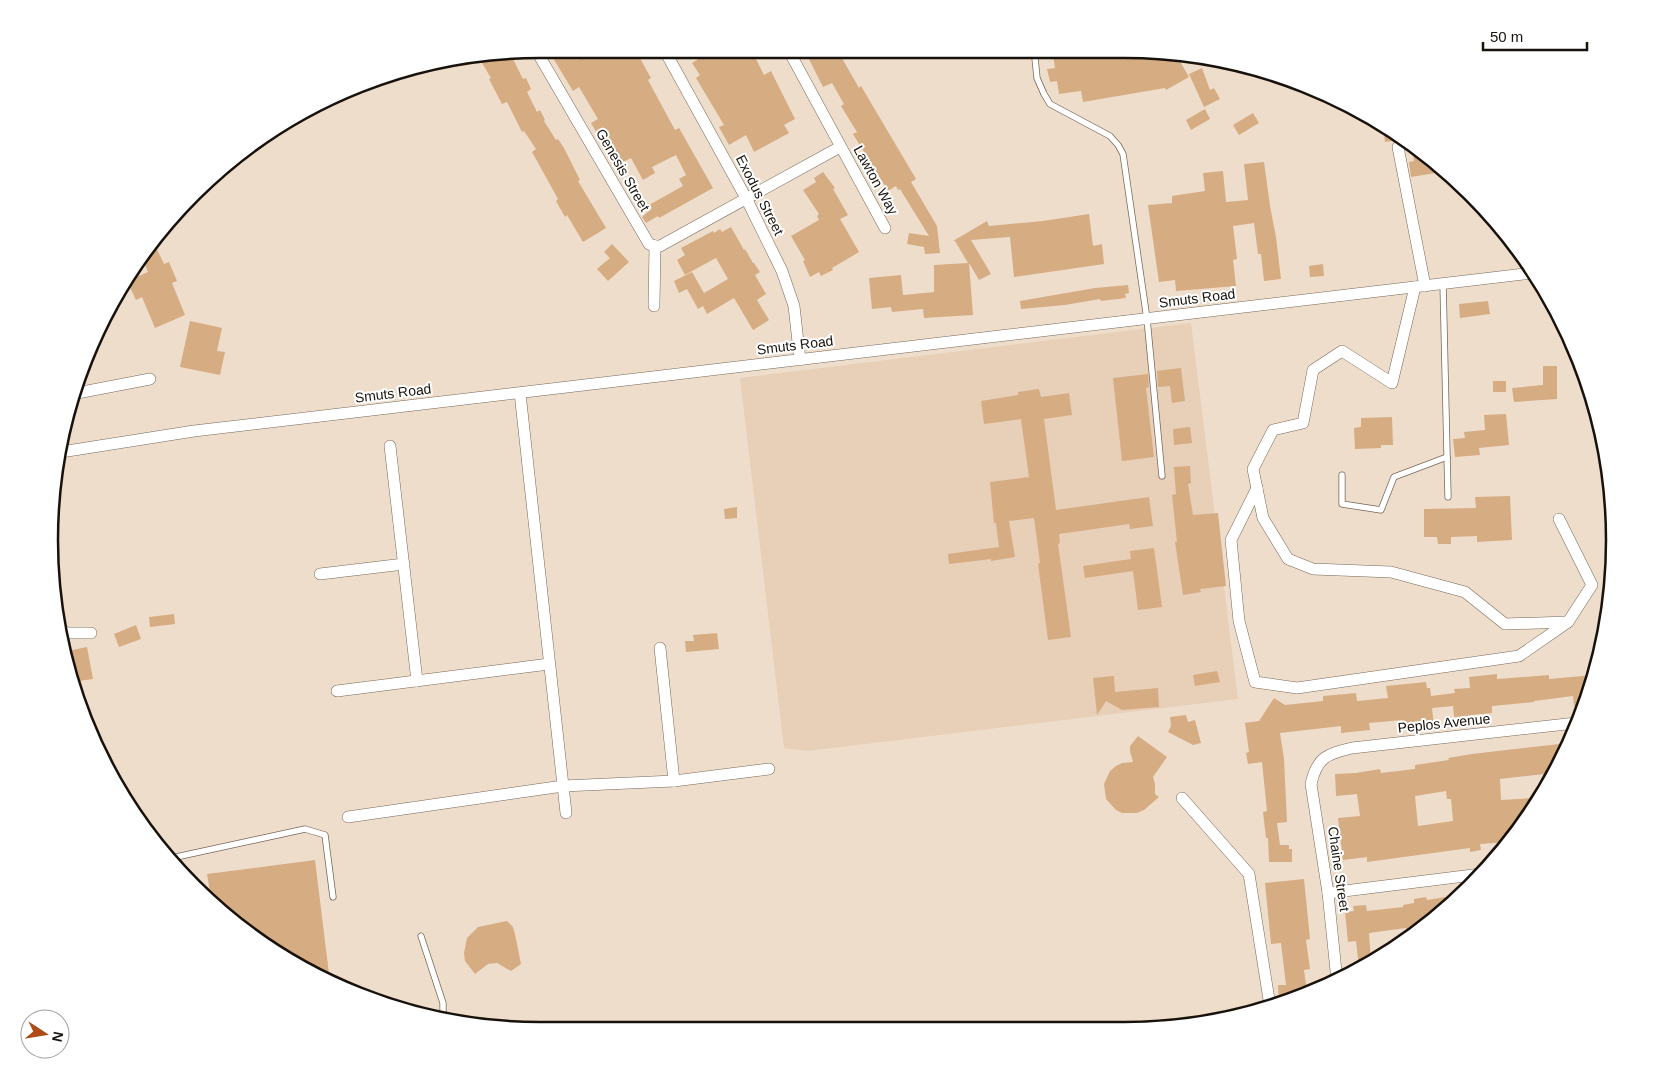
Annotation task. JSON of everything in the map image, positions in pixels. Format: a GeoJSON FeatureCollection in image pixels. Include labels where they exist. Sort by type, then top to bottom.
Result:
{"type":"FeatureCollection","features":[{"type":"Feature","properties":{"kind":"street","name":"Genesis Street"},"geometry":{"type":"LineString","coordinates":[[541,58],[649,244],[655,246]]}},
{"type":"Feature","properties":{"kind":"street","name":"Exodus Street"},"geometry":{"type":"LineString","coordinates":[[669,58],[746,198],[785,280],[794,306],[800,360]]}},
{"type":"Feature","properties":{"kind":"street"},"geometry":{"type":"LineString","coordinates":[[654,306],[655,246],[660,246],[840,147],[793,58]]}},
{"type":"Feature","properties":{"kind":"street","name":"Lawton Way"},"geometry":{"type":"LineString","coordinates":[[840,147],[885,228]]}},
{"type":"Feature","properties":{"kind":"street"},"geometry":{"type":"LineString","coordinates":[[1398,147],[1420,286],[1392,383],[1342,351],[1313,370],[1303,423],[1273,430],[1252,469],[1263,518],[1288,559],[1313,569],[1391,572],[1466,592],[1505,624],[1568,622]]}},
{"type":"Feature","properties":{"kind":"street","name":"Smuts Road"},"geometry":{"type":"LineString","coordinates":[[66,451],[194,431],[1525,274]]}},
{"type":"Feature","properties":{"kind":"street"},"geometry":{"type":"LineString","coordinates":[[81,392],[150,379]]}},
{"type":"Feature","properties":{"kind":"street"},"geometry":{"type":"LineString","coordinates":[[520,393],[566,813]]}},
{"type":"Feature","properties":{"kind":"street"},"geometry":{"type":"LineString","coordinates":[[390,446],[417,681]]}},
{"type":"Feature","properties":{"kind":"street"},"geometry":{"type":"LineString","coordinates":[[1256,488],[1231,540],[1239,621],[1255,682],[1297,688],[1519,656],[1568,622],[1592,585],[1559,519]]}},
{"type":"Feature","properties":{"kind":"street"},"geometry":{"type":"LineString","coordinates":[[320,574],[404,564]]}},
{"type":"Feature","properties":{"kind":"street"},"geometry":{"type":"LineString","coordinates":[[67,633],[91,633]]}},
{"type":"Feature","properties":{"kind":"street"},"geometry":{"type":"LineString","coordinates":[[660,648],[674,781]]}},
{"type":"Feature","properties":{"kind":"street"},"geometry":{"type":"LineString","coordinates":[[337,691],[549,664]]}},
{"type":"Feature","properties":{"kind":"street","name":"Peplos Avenue"},"geometry":{"type":"LineString","coordinates":[[1319,764],[1332,753],[1352,748],[1569,724]]}},
{"type":"Feature","properties":{"kind":"street","name":"Chaine Street"},"geometry":{"type":"LineString","coordinates":[[1319,764],[1314,772],[1312,784],[1328,892],[1336,972]]}},
{"type":"Feature","properties":{"kind":"street"},"geometry":{"type":"LineString","coordinates":[[348,817],[562,786],[674,781],[768,769]]}},
{"type":"Feature","properties":{"kind":"street"},"geometry":{"type":"LineString","coordinates":[[1182,798],[1249,874],[1269,999]]}},
{"type":"Feature","properties":{"kind":"street"},"geometry":{"type":"LineString","coordinates":[[1328,892],[1468,875]]}},
{"type":"Feature","properties":{"kind":"lane"},"geometry":{"type":"LineString","coordinates":[[1035,58],[1037,78],[1050,104],[1110,136],[1123,154],[1147,319],[1162,476]]}},
{"type":"Feature","properties":{"kind":"lane"},"geometry":{"type":"LineString","coordinates":[[1443,284],[1448,497]]}},
{"type":"Feature","properties":{"kind":"lane"},"geometry":{"type":"LineString","coordinates":[[1342,475],[1342,504],[1381,510],[1394,478],[1447,457]]}},
{"type":"Feature","properties":{"kind":"lane"},"geometry":{"type":"LineString","coordinates":[[177,857],[305,829],[325,835],[333,897]]}},
{"type":"Feature","properties":{"kind":"lane"},"geometry":{"type":"LineString","coordinates":[[421,936],[443,1004],[443,1012]]}},
{"type":"Feature","properties":{"kind":"shaded area"},"geometry":{"type":"Polygon","coordinates":[[[1191,323],[1238,699],[807,751],[784,748],[740,378],[1191,323]]]}},
{"type":"Feature","properties":{"kind":"building"},"geometry":{"type":"Polygon","coordinates":[[[553,58],[576,58],[577,60],[580,58],[640,58],[651,78],[648,80],[675,130],[679,128],[713,188],[659,218],[658,216],[646,223],[642,217],[652,208],[649,205],[683,186],[679,179],[686,175],[676,155],[652,167],[655,173],[643,180],[631,158],[621,163],[618,156],[612,159],[591,123],[598,119],[579,87],[573,91],[553,58]]]}},
{"type":"Feature","properties":{"kind":"building"},"geometry":{"type":"Polygon","coordinates":[[[700,58],[756,58],[764,75],[771,71],[795,119],[784,125],[789,133],[754,152],[746,135],[729,145],[719,127],[724,125],[696,78],[700,75],[692,63],[700,58]]]}},
{"type":"Feature","properties":{"kind":"building"},"geometry":{"type":"Polygon","coordinates":[[[808,58],[842,58],[859,88],[861,86],[916,179],[911,182],[937,226],[940,253],[925,254],[924,247],[907,244],[909,233],[929,236],[900,189],[898,190],[896,186],[888,191],[853,134],[857,132],[841,106],[844,104],[832,83],[823,87],[808,58]]]}},
{"type":"Feature","properties":{"kind":"building"},"geometry":{"type":"Polygon","coordinates":[[[1053,58],[1155,59],[1155,61],[1158,59],[1180,61],[1189,77],[1166,90],[1165,88],[1083,102],[1081,91],[1059,94],[1057,81],[1050,82],[1047,69],[1055,68],[1053,58]]]}},
{"type":"Feature","properties":{"kind":"building"},"geometry":{"type":"Polygon","coordinates":[[[513,59],[523,79],[526,78],[531,89],[527,92],[537,112],[540,110],[544,121],[556,140],[558,139],[564,148],[580,180],[578,181],[606,228],[583,242],[556,201],[558,199],[532,152],[536,149],[524,131],[522,132],[507,102],[502,104],[489,79],[491,78],[481,62],[513,59]]]}},
{"type":"Feature","properties":{"kind":"building"},"geometry":{"type":"Polygon","coordinates":[[[1202,68],[1210,90],[1214,88],[1220,99],[1204,107],[1189,74],[1202,68]]]}},
{"type":"Feature","properties":{"kind":"building"},"geometry":{"type":"Polygon","coordinates":[[[1205,109],[1210,119],[1191,130],[1186,120],[1205,109]]]}},
{"type":"Feature","properties":{"kind":"building"},"geometry":{"type":"Polygon","coordinates":[[[1253,113],[1259,123],[1239,135],[1233,125],[1253,113]]]}},
{"type":"Feature","properties":{"kind":"building"},"geometry":{"type":"Polygon","coordinates":[[[1384,135],[1394,141],[1385,142],[1384,135]]]}},
{"type":"Feature","properties":{"kind":"building"},"geometry":{"type":"Polygon","coordinates":[[[1413,154],[1436,173],[1411,177],[1409,162],[1414,161],[1413,154]]]}},
{"type":"Feature","properties":{"kind":"building"},"geometry":{"type":"Polygon","coordinates":[[[1264,162],[1281,279],[1264,281],[1261,254],[1258,254],[1254,223],[1233,226],[1237,259],[1233,260],[1236,286],[1176,291],[1175,280],[1159,282],[1148,205],[1172,203],[1172,196],[1205,191],[1203,173],[1223,171],[1226,202],[1248,200],[1244,164],[1264,162]]]}},
{"type":"Feature","properties":{"kind":"building"},"geometry":{"type":"Polygon","coordinates":[[[823,172],[835,188],[833,189],[848,215],[840,219],[859,252],[832,268],[833,270],[821,276],[819,272],[810,277],[803,261],[805,260],[791,236],[819,220],[817,216],[819,214],[803,190],[816,182],[814,178],[823,172]]]}},
{"type":"Feature","properties":{"kind":"building"},"geometry":{"type":"Polygon","coordinates":[[[1089,214],[1093,246],[1102,244],[1104,264],[1014,277],[1010,237],[971,240],[991,274],[979,280],[969,263],[973,315],[924,318],[923,309],[892,312],[891,307],[872,309],[869,278],[901,275],[903,295],[934,292],[934,265],[968,263],[955,241],[953,241],[987,221],[989,226],[1089,214]]]}},
{"type":"Feature","properties":{"kind":"building"},"geometry":{"type":"Polygon","coordinates":[[[731,227],[744,250],[760,272],[755,275],[766,294],[757,300],[769,320],[753,330],[734,298],[707,314],[703,306],[698,309],[687,289],[679,293],[674,281],[692,272],[704,293],[728,279],[716,258],[685,275],[677,260],[685,255],[681,248],[713,231],[714,233],[720,229],[722,232],[731,227]]]}},
{"type":"Feature","properties":{"kind":"building"},"geometry":{"type":"Polygon","coordinates":[[[612,244],[629,262],[608,281],[597,269],[610,258],[604,252],[612,244]]]}},
{"type":"Feature","properties":{"kind":"building"},"geometry":{"type":"Polygon","coordinates":[[[156,247],[164,264],[169,262],[177,281],[172,283],[185,315],[155,328],[142,297],[136,300],[130,286],[135,277],[148,272],[145,264],[156,247]]]}},
{"type":"Feature","properties":{"kind":"building"},"geometry":{"type":"Polygon","coordinates":[[[1323,264],[1324,276],[1310,277],[1309,266],[1323,264]]]}},
{"type":"Feature","properties":{"kind":"building"},"geometry":{"type":"Polygon","coordinates":[[[1128,285],[1129,293],[1125,294],[1126,298],[1101,301],[1100,299],[1065,305],[1021,309],[1020,301],[1095,288],[1128,285]]]}},
{"type":"Feature","properties":{"kind":"building"},"geometry":{"type":"Polygon","coordinates":[[[1488,301],[1490,314],[1460,318],[1459,304],[1488,301]]]}},
{"type":"Feature","properties":{"kind":"building"},"geometry":{"type":"Polygon","coordinates":[[[190,321],[222,328],[217,351],[225,352],[220,375],[180,367],[190,321]]]}},
{"type":"Feature","properties":{"kind":"building"},"geometry":{"type":"Polygon","coordinates":[[[1543,366],[1557,366],[1557,399],[1514,402],[1512,388],[1543,385],[1543,366]]]}},
{"type":"Feature","properties":{"kind":"building"},"geometry":{"type":"Polygon","coordinates":[[[1181,368],[1185,401],[1172,403],[1170,386],[1158,387],[1157,371],[1181,368]]]}},
{"type":"Feature","properties":{"kind":"building"},"geometry":{"type":"Polygon","coordinates":[[[1148,374],[1149,387],[1146,388],[1154,457],[1122,461],[1113,378],[1148,374]]]}},
{"type":"Feature","properties":{"kind":"building"},"geometry":{"type":"Polygon","coordinates":[[[1493,381],[1506,381],[1506,392],[1493,392],[1493,381]]]}},
{"type":"Feature","properties":{"kind":"building"},"geometry":{"type":"Polygon","coordinates":[[[1039,389],[1041,397],[1069,393],[1072,415],[1044,419],[1056,510],[1149,497],[1153,526],[1130,529],[1129,524],[1059,534],[1060,543],[1058,544],[1071,637],[1048,640],[1034,518],[1009,521],[1015,557],[949,564],[948,554],[999,547],[996,523],[994,523],[990,482],[1029,477],[1021,419],[984,424],[981,401],[1018,395],[1018,392],[1039,389]]]}},
{"type":"Feature","properties":{"kind":"building"},"geometry":{"type":"Polygon","coordinates":[[[1506,414],[1509,445],[1479,448],[1480,455],[1455,457],[1453,439],[1465,438],[1464,432],[1485,430],[1484,415],[1506,414]]]}},
{"type":"Feature","properties":{"kind":"building"},"geometry":{"type":"Polygon","coordinates":[[[1392,417],[1393,445],[1381,445],[1381,448],[1355,449],[1354,428],[1361,427],[1361,418],[1392,417]]]}},
{"type":"Feature","properties":{"kind":"building"},"geometry":{"type":"Polygon","coordinates":[[[1190,427],[1192,443],[1174,445],[1173,429],[1190,427]]]}},
{"type":"Feature","properties":{"kind":"building"},"geometry":{"type":"Polygon","coordinates":[[[1190,466],[1191,483],[1188,484],[1193,515],[1218,513],[1226,586],[1200,589],[1201,592],[1183,595],[1175,542],[1177,542],[1172,495],[1176,494],[1174,467],[1190,466]]]}},
{"type":"Feature","properties":{"kind":"building"},"geometry":{"type":"Polygon","coordinates":[[[1510,496],[1512,540],[1477,542],[1477,536],[1451,537],[1451,544],[1438,544],[1437,537],[1424,537],[1424,509],[1476,508],[1475,497],[1510,496]]]}},
{"type":"Feature","properties":{"kind":"building"},"geometry":{"type":"Polygon","coordinates":[[[737,507],[737,518],[725,519],[724,509],[737,507]]]}},
{"type":"Feature","properties":{"kind":"building"},"geometry":{"type":"Polygon","coordinates":[[[1154,548],[1162,607],[1138,610],[1133,571],[1085,578],[1083,566],[1131,559],[1130,551],[1154,548]]]}},
{"type":"Feature","properties":{"kind":"building"},"geometry":{"type":"Polygon","coordinates":[[[174,614],[175,624],[150,627],[149,617],[174,614]]]}},
{"type":"Feature","properties":{"kind":"building"},"geometry":{"type":"Polygon","coordinates":[[[136,625],[141,639],[119,647],[114,634],[136,625]]]}},
{"type":"Feature","properties":{"kind":"building"},"geometry":{"type":"Polygon","coordinates":[[[717,633],[719,649],[686,652],[685,641],[694,641],[693,635],[717,633]]]}},
{"type":"Feature","properties":{"kind":"building"},"geometry":{"type":"Polygon","coordinates":[[[87,647],[93,679],[79,681],[71,650],[87,647]]]}},
{"type":"Feature","properties":{"kind":"building"},"geometry":{"type":"Polygon","coordinates":[[[1217,671],[1220,682],[1195,686],[1193,675],[1217,671]]]}},
{"type":"Feature","properties":{"kind":"building"},"geometry":{"type":"Polygon","coordinates":[[[1497,674],[1497,679],[1549,675],[1549,679],[1585,676],[1576,706],[1574,706],[1573,696],[1492,706],[1492,713],[1454,717],[1453,706],[1432,708],[1434,726],[1403,729],[1402,720],[1369,723],[1370,730],[1341,733],[1341,726],[1280,733],[1284,759],[1287,822],[1277,823],[1280,845],[1289,845],[1289,849],[1292,849],[1292,862],[1269,862],[1268,838],[1266,838],[1263,812],[1267,811],[1262,762],[1248,764],[1246,753],[1249,752],[1245,723],[1259,721],[1274,698],[1285,705],[1323,701],[1323,696],[1356,693],[1357,701],[1388,698],[1386,686],[1426,682],[1427,688],[1430,688],[1431,696],[1455,693],[1454,689],[1470,688],[1469,677],[1497,674]]]}},
{"type":"Feature","properties":{"kind":"building"},"geometry":{"type":"Polygon","coordinates":[[[1114,676],[1115,692],[1158,688],[1159,707],[1122,710],[1106,701],[1097,715],[1093,678],[1114,676]]]}},
{"type":"Feature","properties":{"kind":"building"},"geometry":{"type":"Polygon","coordinates":[[[1186,715],[1188,722],[1195,720],[1201,743],[1193,745],[1168,732],[1171,726],[1170,717],[1186,715]]]}},
{"type":"Feature","properties":{"kind":"building"},"geometry":{"type":"Polygon","coordinates":[[[1138,736],[1167,757],[1153,777],[1155,794],[1159,797],[1144,810],[1137,813],[1122,813],[1116,810],[1106,799],[1104,784],[1110,771],[1116,766],[1122,763],[1133,762],[1130,746],[1138,736]]]}},
{"type":"Feature","properties":{"kind":"building"},"geometry":{"type":"Polygon","coordinates":[[[1560,744],[1545,774],[1500,779],[1501,800],[1530,798],[1498,843],[1480,844],[1481,850],[1470,852],[1470,848],[1367,862],[1367,857],[1343,860],[1338,818],[1360,816],[1357,794],[1336,796],[1335,774],[1380,769],[1381,773],[1415,769],[1415,765],[1449,760],[1448,758],[1560,744]],[[1446,791],[1415,796],[1418,826],[1453,821],[1451,799],[1447,799],[1446,791]]]}},
{"type":"Feature","properties":{"kind":"building"},"geometry":{"type":"Polygon","coordinates":[[[315,860],[329,973],[298,957],[246,922],[210,890],[207,874],[315,860]]]}},
{"type":"Feature","properties":{"kind":"building"},"geometry":{"type":"Polygon","coordinates":[[[1304,879],[1310,939],[1306,940],[1310,969],[1304,970],[1306,986],[1279,996],[1278,985],[1286,985],[1281,943],[1271,944],[1265,883],[1304,879]]]}},
{"type":"Feature","properties":{"kind":"building"},"geometry":{"type":"Polygon","coordinates":[[[1426,897],[1427,900],[1446,897],[1406,930],[1406,928],[1369,933],[1370,953],[1358,960],[1356,941],[1348,942],[1345,912],[1354,911],[1353,906],[1366,905],[1367,911],[1403,907],[1403,905],[1414,903],[1414,899],[1426,897]]]}},
{"type":"Feature","properties":{"kind":"building"},"geometry":{"type":"Polygon","coordinates":[[[507,921],[513,927],[521,964],[511,971],[497,963],[488,964],[475,974],[465,961],[464,953],[467,938],[478,927],[507,921]]]}}]}
